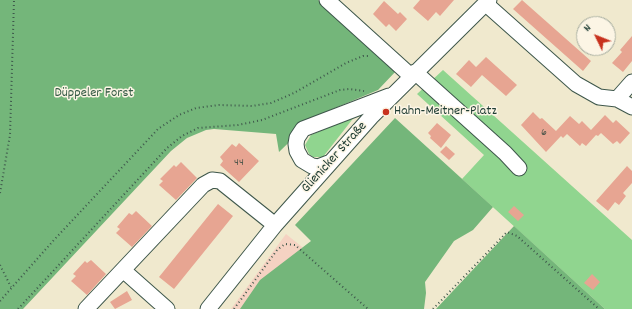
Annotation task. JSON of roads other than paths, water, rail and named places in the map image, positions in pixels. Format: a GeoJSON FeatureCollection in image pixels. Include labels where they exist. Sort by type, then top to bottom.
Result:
{"type":"FeatureCollection","features":[{"type":"Feature","properties":{"kind":"street"},"geometry":{"type":"LineString","coordinates":[[327,0],[504,152],[519,168]]}},
{"type":"Feature","properties":{"kind":"street"},"geometry":{"type":"LineString","coordinates":[[487,2],[576,84],[599,97],[617,99],[632,107]]}},
{"type":"Feature","properties":{"kind":"street","name":"Glienicker Straße"},"geometry":{"type":"LineString","coordinates":[[208,309],[275,225],[331,162],[392,95],[487,2]]}},
{"type":"Feature","properties":{"kind":"street"},"geometry":{"type":"LineString","coordinates":[[617,99],[632,82]]}},
{"type":"Feature","properties":{"kind":"street"},"geometry":{"type":"LineString","coordinates":[[331,162],[318,167],[312,166],[302,160],[297,151],[296,144],[297,138],[303,129],[392,95]]}},
{"type":"Feature","properties":{"kind":"street"},"geometry":{"type":"LineString","coordinates":[[86,309],[203,185],[212,180],[220,181],[275,225]]}},
{"type":"Feature","properties":{"kind":"street"},"geometry":{"type":"LineString","coordinates":[[123,270],[167,309]]}},
{"type":"Feature","properties":{"kind":"place","name":"Hahn-Meitner-Platz"},"geometry":{"type":"Point","coordinates":[386,112]}},
{"type":"Feature","properties":{"kind":"park label","name":"Düppeler Forst"},"geometry":{"type":"Point","coordinates":[94,94]}}]}
